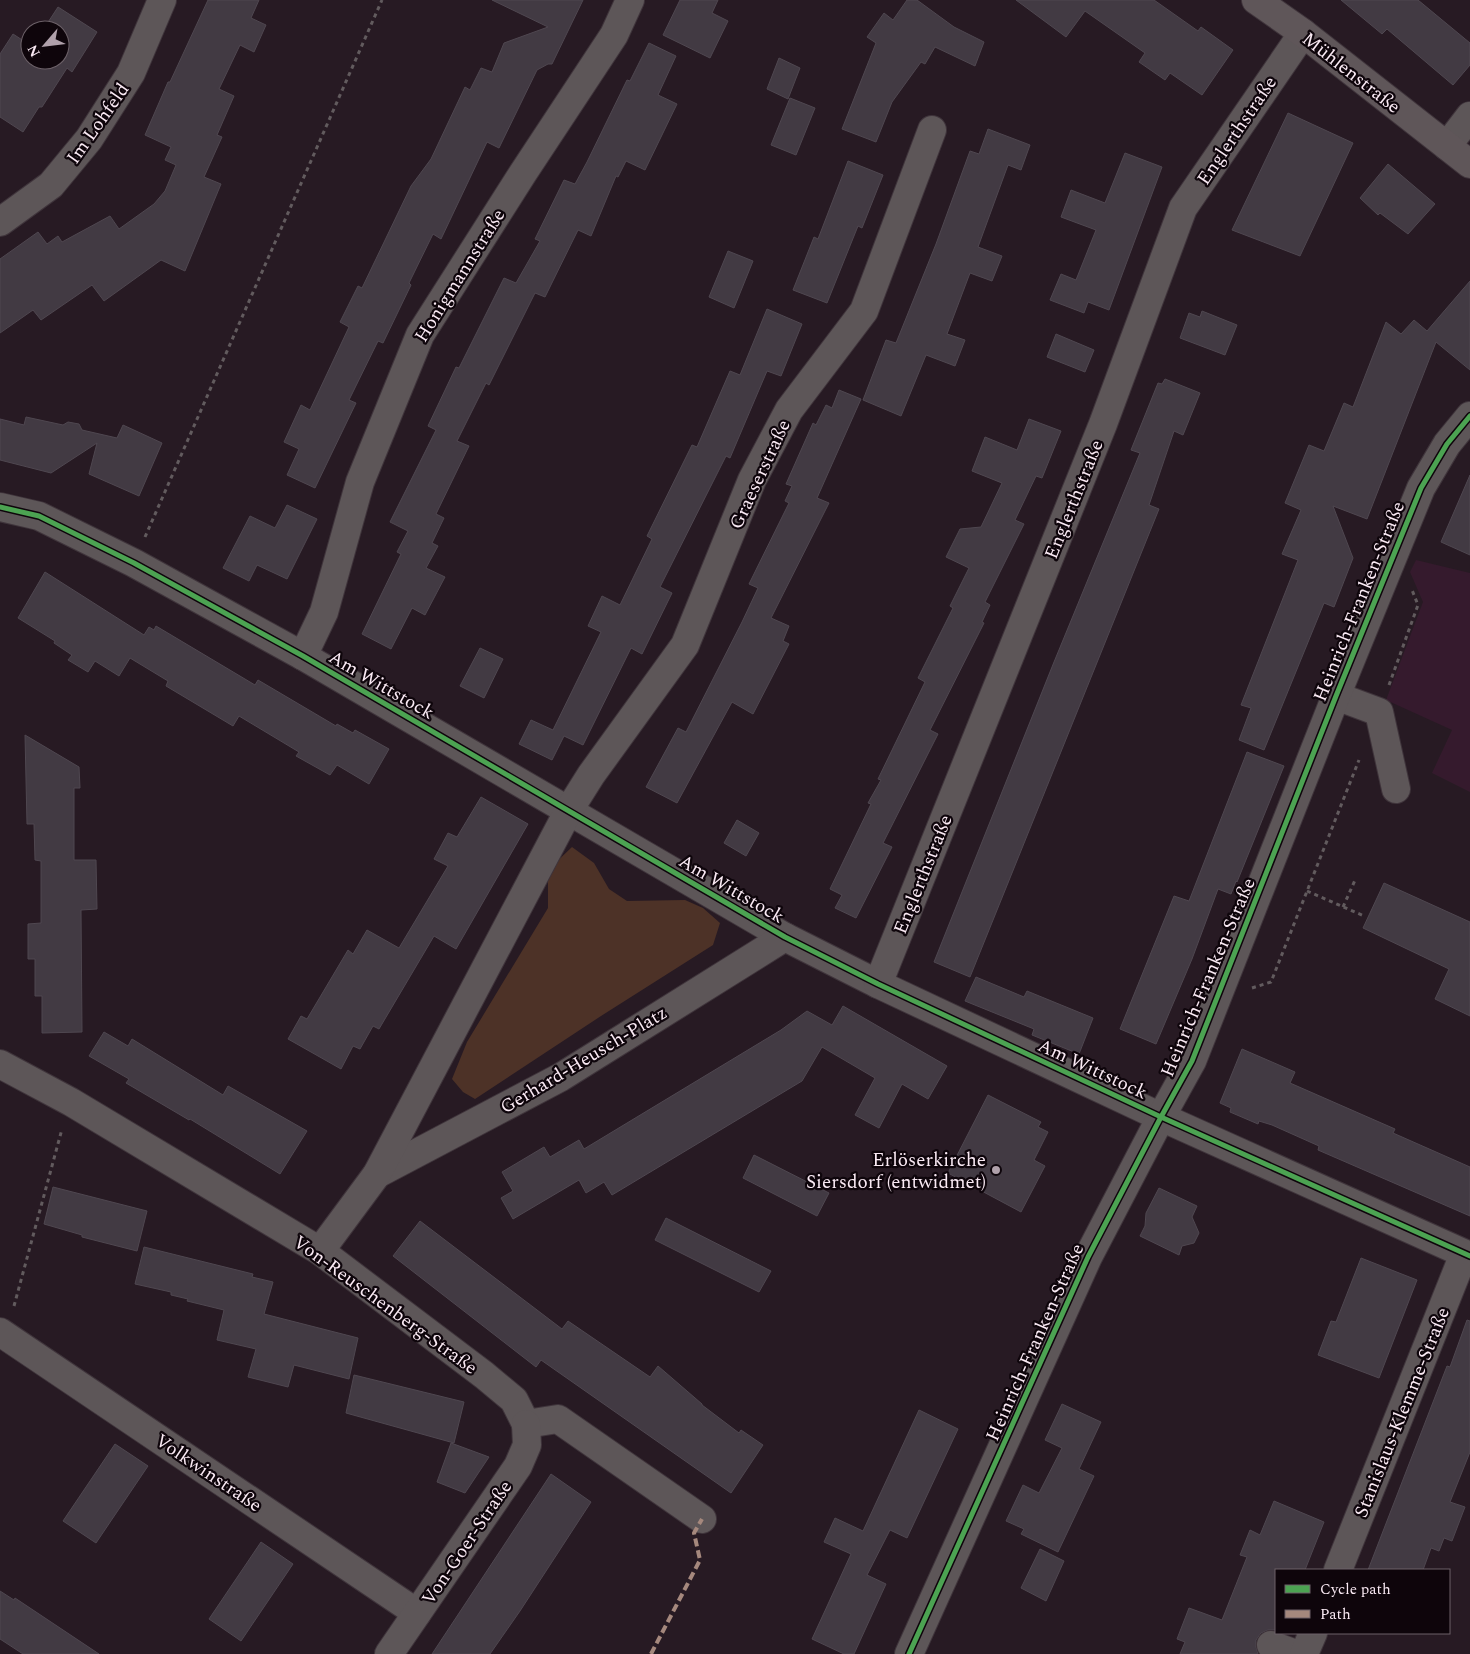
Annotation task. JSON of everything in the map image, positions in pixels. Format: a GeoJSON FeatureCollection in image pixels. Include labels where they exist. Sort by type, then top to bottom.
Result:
{"type":"FeatureCollection","features":[{"type":"Feature","properties":{"kind":"main road","name":"Mühlenstraße"},"geometry":{"type":"LineString","coordinates":[[1256,0],[1303,32],[1470,164]]}},
{"type":"Feature","properties":{"kind":"street","name":"Im Lohfeld"},"geometry":{"type":"LineString","coordinates":[[0,222],[51,185],[89,139],[131,73],[162,0]]}},
{"type":"Feature","properties":{"kind":"street","name":"Honigmannstraße"},"geometry":{"type":"LineString","coordinates":[[303,656],[324,612],[360,482],[420,335],[614,35],[630,0]]}},
{"type":"Feature","properties":{"kind":"street","name":"Englerthstraße"},"geometry":{"type":"LineString","coordinates":[[878,984],[1103,424],[1183,208],[1303,32]]}},
{"type":"Feature","properties":{"kind":"street"},"geometry":{"type":"LineString","coordinates":[[1446,146],[1470,116]]}},
{"type":"Feature","properties":{"kind":"street","name":"Graeserstraße"},"geometry":{"type":"LineString","coordinates":[[569,810],[591,775],[685,645],[752,480],[789,410],[864,311],[932,130]]}},
{"type":"Feature","properties":{"kind":"street","name":"Heinrich-Franken-Straße"},"geometry":{"type":"LineString","coordinates":[[909,1654],[1088,1257],[1160,1117],[1192,1061],[1336,696],[1421,488],[1447,444],[1470,416]]}},
{"type":"Feature","properties":{"kind":"street","name":"Am Wittstock"},"geometry":{"type":"LineString","coordinates":[[0,507],[39,516],[134,563],[303,656],[785,936],[878,984],[1160,1117],[1467,1255]]}},
{"type":"Feature","properties":{"kind":"street"},"geometry":{"type":"LineString","coordinates":[[1336,696],[1379,712],[1396,790]]}},
{"type":"Feature","properties":{"kind":"street","name":"Gerhard-Heusch-Platz"},"geometry":{"type":"LineString","coordinates":[[320,1251],[377,1174],[569,810]]}},
{"type":"Feature","properties":{"kind":"street","name":"Gerhard-Heusch-Platz"},"geometry":{"type":"LineString","coordinates":[[377,1174],[561,1077],[785,936]]}},
{"type":"Feature","properties":{"kind":"street","name":"Von-Reuschenberg-Straße"},"geometry":{"type":"LineString","coordinates":[[0,1064],[71,1102],[320,1251],[484,1375],[514,1400],[526,1424]]}},
{"type":"Feature","properties":{"kind":"street","name":"Stanislaus-Klemme-Straße"},"geometry":{"type":"LineString","coordinates":[[1338,1569],[1467,1255]]}},
{"type":"Feature","properties":{"kind":"street","name":"Volkwinstraße"},"geometry":{"type":"LineString","coordinates":[[1,1332],[417,1613]]}},
{"type":"Feature","properties":{"kind":"street"},"geometry":{"type":"LineString","coordinates":[[526,1424],[558,1419],[702,1519]]}},
{"type":"Feature","properties":{"kind":"street","name":"Von-Goer-Straße"},"geometry":{"type":"LineString","coordinates":[[389,1654],[518,1466],[527,1445],[526,1424]]}},
{"type":"Feature","properties":{"kind":"street"},"geometry":{"type":"LineString","coordinates":[[1304,1654],[1313,1634]]}},
{"type":"Feature","properties":{"kind":"path"},"geometry":{"type":"LineString","coordinates":[[134,563],[382,0]]}},
{"type":"Feature","properties":{"kind":"path"},"geometry":{"type":"LineString","coordinates":[[1343,907],[1356,878]]}},
{"type":"Feature","properties":{"kind":"path"},"geometry":{"type":"LineString","coordinates":[[1307,891],[1364,916]]}},
{"type":"Feature","properties":{"kind":"path"},"geometry":{"type":"LineString","coordinates":[[1,1332],[12,1314],[61,1130],[71,1102]]}},
{"type":"Feature","properties":{"kind":"shaded area"},"geometry":{"type":"Polygon","coordinates":[[[1416,560],[1470,573],[1470,792],[1432,773],[1452,730],[1386,700],[1423,602],[1410,572],[1416,560]]]}},
{"type":"Feature","properties":{"kind":"shaded area"},"geometry":{"type":"Polygon","coordinates":[[[572,847],[594,863],[609,889],[627,901],[685,900],[703,908],[720,923],[713,945],[475,1099],[463,1092],[452,1079],[467,1042],[548,908],[548,870],[572,847]]]}},
{"type":"Feature","properties":{"kind":"building"},"geometry":{"type":"Polygon","coordinates":[[[208,0],[259,0],[251,18],[266,25],[254,52],[240,45],[219,89],[234,96],[217,135],[222,137],[204,177],[221,184],[185,271],[161,260],[104,301],[92,285],[41,320],[33,310],[0,333],[0,259],[38,232],[47,244],[58,236],[62,242],[110,216],[119,229],[154,204],[165,191],[176,165],[165,160],[171,147],[145,135],[168,82],[170,82],[208,0]]]}},
{"type":"Feature","properties":{"kind":"building"},"geometry":{"type":"Polygon","coordinates":[[[492,0],[583,0],[552,64],[537,70],[499,148],[487,142],[441,239],[433,234],[383,343],[378,341],[349,400],[356,403],[315,488],[287,475],[299,449],[284,442],[301,405],[310,410],[349,327],[340,322],[358,286],[362,288],[411,186],[431,159],[465,87],[470,90],[481,68],[492,72],[504,43],[548,27],[492,0]]]}},
{"type":"Feature","properties":{"kind":"building"},"geometry":{"type":"Polygon","coordinates":[[[680,0],[718,0],[712,13],[728,21],[710,58],[663,35],[680,0]]]}},
{"type":"Feature","properties":{"kind":"building"},"geometry":{"type":"Polygon","coordinates":[[[907,0],[917,0],[954,27],[984,42],[975,66],[935,47],[925,64],[921,62],[892,102],[876,142],[842,129],[876,43],[867,37],[884,13],[893,20],[907,0]]]}},
{"type":"Feature","properties":{"kind":"building"},"geometry":{"type":"Polygon","coordinates":[[[1016,0],[1154,0],[1198,31],[1201,27],[1233,50],[1202,95],[1170,73],[1165,80],[1139,62],[1145,53],[1085,11],[1066,37],[1016,0]]]}},
{"type":"Feature","properties":{"kind":"building"},"geometry":{"type":"Polygon","coordinates":[[[1341,0],[1418,0],[1470,43],[1470,65],[1453,85],[1387,29],[1382,34],[1341,0]]]}},
{"type":"Feature","properties":{"kind":"building"},"geometry":{"type":"Polygon","coordinates":[[[58,7],[97,32],[72,72],[70,70],[70,20],[50,20],[58,7]]]}},
{"type":"Feature","properties":{"kind":"building"},"geometry":{"type":"Polygon","coordinates":[[[13,34],[20,39],[20,70],[66,70],[23,132],[0,117],[0,54],[13,34]]]}},
{"type":"Feature","properties":{"kind":"building"},"geometry":{"type":"Polygon","coordinates":[[[649,43],[676,56],[658,95],[677,104],[645,170],[626,161],[618,177],[616,176],[591,236],[578,230],[545,297],[535,293],[489,385],[486,383],[457,441],[469,446],[436,514],[444,518],[432,543],[438,546],[426,568],[445,577],[425,615],[412,608],[391,649],[362,634],[401,554],[397,552],[408,531],[390,522],[436,430],[428,426],[456,367],[459,368],[504,278],[516,283],[540,241],[535,239],[564,180],[575,184],[627,80],[630,81],[649,43]]]}},
{"type":"Feature","properties":{"kind":"building"},"geometry":{"type":"Polygon","coordinates":[[[779,58],[800,68],[788,99],[767,89],[779,58]]]}},
{"type":"Feature","properties":{"kind":"building"},"geometry":{"type":"Polygon","coordinates":[[[790,98],[815,108],[796,155],[771,145],[790,98]]]}},
{"type":"Feature","properties":{"kind":"building"},"geometry":{"type":"Polygon","coordinates":[[[1288,113],[1353,143],[1300,256],[1232,230],[1288,113]]]}},
{"type":"Feature","properties":{"kind":"building"},"geometry":{"type":"Polygon","coordinates":[[[988,129],[1030,145],[1021,170],[1008,165],[978,247],[1002,256],[992,281],[970,273],[947,334],[965,340],[955,366],[926,355],[901,416],[863,400],[886,340],[896,343],[936,244],[970,151],[979,154],[988,129]]]}},
{"type":"Feature","properties":{"kind":"building"},"geometry":{"type":"Polygon","coordinates":[[[1125,153],[1162,167],[1109,310],[1088,302],[1084,313],[1050,300],[1061,274],[1076,280],[1096,230],[1061,217],[1071,190],[1105,203],[1125,153]]]}},
{"type":"Feature","properties":{"kind":"building"},"geometry":{"type":"Polygon","coordinates":[[[848,161],[883,175],[862,228],[858,226],[827,303],[793,290],[814,237],[818,239],[848,161]]]}},
{"type":"Feature","properties":{"kind":"building"},"geometry":{"type":"Polygon","coordinates":[[[1388,164],[1435,204],[1408,234],[1380,213],[1378,215],[1360,198],[1388,164]]]}},
{"type":"Feature","properties":{"kind":"building"},"geometry":{"type":"Polygon","coordinates":[[[728,251],[753,261],[734,308],[709,297],[728,251]]]}},
{"type":"Feature","properties":{"kind":"building"},"geometry":{"type":"Polygon","coordinates":[[[1470,281],[1470,370],[1436,342],[1367,519],[1333,506],[1353,558],[1334,607],[1324,603],[1264,750],[1239,740],[1251,708],[1241,705],[1298,560],[1282,554],[1301,510],[1285,503],[1309,445],[1324,451],[1344,403],[1353,407],[1386,322],[1401,334],[1414,320],[1427,331],[1470,281]]]}},
{"type":"Feature","properties":{"kind":"building"},"geometry":{"type":"Polygon","coordinates":[[[767,309],[802,324],[781,376],[767,371],[730,458],[726,456],[660,587],[672,593],[642,654],[631,648],[583,745],[564,736],[552,760],[519,744],[531,720],[553,730],[601,632],[588,626],[602,596],[620,605],[652,539],[647,536],[692,445],[697,447],[730,371],[740,375],[767,309]]]}},
{"type":"Feature","properties":{"kind":"building"},"geometry":{"type":"Polygon","coordinates":[[[1202,311],[1237,325],[1225,355],[1180,338],[1189,313],[1200,317],[1202,311]]]}},
{"type":"Feature","properties":{"kind":"building"},"geometry":{"type":"Polygon","coordinates":[[[1056,334],[1094,350],[1085,372],[1047,357],[1056,334]]]}},
{"type":"Feature","properties":{"kind":"building"},"geometry":{"type":"Polygon","coordinates":[[[1165,379],[1200,393],[1183,435],[1174,431],[1149,505],[1159,509],[970,977],[934,962],[1140,453],[1131,450],[1158,383],[1162,384],[1165,379]]]}},
{"type":"Feature","properties":{"kind":"building"},"geometry":{"type":"Polygon","coordinates":[[[839,390],[861,399],[817,498],[829,503],[771,618],[789,626],[783,641],[789,644],[753,714],[732,702],[677,803],[646,787],[678,728],[686,732],[742,622],[758,588],[749,584],[789,503],[785,501],[792,486],[786,484],[813,423],[816,425],[826,405],[832,408],[839,390]]]}},
{"type":"Feature","properties":{"kind":"building"},"geometry":{"type":"Polygon","coordinates":[[[26,417],[63,425],[68,422],[79,424],[82,430],[117,438],[123,425],[162,443],[139,496],[89,474],[97,443],[51,473],[0,460],[0,419],[24,425],[26,417]]]}},
{"type":"Feature","properties":{"kind":"building"},"geometry":{"type":"Polygon","coordinates":[[[1029,419],[1061,431],[1042,478],[1036,476],[1015,520],[1024,524],[985,602],[990,605],[982,622],[984,623],[930,730],[938,734],[883,843],[892,847],[856,918],[835,908],[842,895],[830,889],[871,804],[868,803],[881,780],[878,779],[925,682],[918,678],[953,608],[950,606],[969,568],[946,557],[960,529],[981,527],[1002,483],[972,471],[985,437],[1017,450],[1029,419]]]}},
{"type":"Feature","properties":{"kind":"building"},"geometry":{"type":"Polygon","coordinates":[[[1470,475],[1470,555],[1441,542],[1470,475]]]}},
{"type":"Feature","properties":{"kind":"building"},"geometry":{"type":"Polygon","coordinates":[[[287,505],[317,519],[287,579],[257,565],[249,581],[223,568],[250,516],[275,528],[287,505]]]}},
{"type":"Feature","properties":{"kind":"building"},"geometry":{"type":"Polygon","coordinates":[[[45,572],[144,635],[149,627],[154,630],[156,626],[255,685],[258,680],[336,726],[337,724],[353,733],[355,730],[389,749],[369,784],[337,765],[330,775],[296,756],[299,752],[239,716],[233,726],[166,686],[168,681],[130,658],[119,676],[95,661],[88,672],[68,660],[72,655],[54,643],[55,641],[18,618],[45,572]]]}},
{"type":"Feature","properties":{"kind":"building"},"geometry":{"type":"Polygon","coordinates":[[[480,648],[503,659],[484,698],[460,686],[480,648]]]}},
{"type":"Feature","properties":{"kind":"building"},"geometry":{"type":"Polygon","coordinates":[[[25,735],[79,767],[80,788],[74,788],[74,860],[96,860],[97,909],[81,910],[82,1032],[42,1033],[42,996],[35,996],[35,959],[28,959],[28,924],[41,923],[41,861],[35,860],[34,824],[27,824],[25,735]]]}},
{"type":"Feature","properties":{"kind":"building"},"geometry":{"type":"Polygon","coordinates":[[[1247,752],[1284,766],[1231,894],[1218,889],[1192,959],[1156,1044],[1120,1029],[1174,896],[1189,901],[1247,752]]]}},
{"type":"Feature","properties":{"kind":"building"},"geometry":{"type":"Polygon","coordinates":[[[481,797],[528,824],[456,949],[434,936],[379,1029],[373,1026],[360,1049],[353,1046],[341,1069],[288,1039],[301,1016],[307,1019],[348,950],[353,954],[367,930],[399,948],[448,866],[434,859],[448,833],[457,837],[481,797]]]}},
{"type":"Feature","properties":{"kind":"building"},"geometry":{"type":"Polygon","coordinates":[[[737,820],[759,833],[746,856],[724,843],[737,820]]]}},
{"type":"Feature","properties":{"kind":"building"},"geometry":{"type":"Polygon","coordinates":[[[1384,883],[1470,922],[1470,1016],[1435,999],[1449,969],[1363,928],[1384,883]]]}},
{"type":"Feature","properties":{"kind":"building"},"geometry":{"type":"Polygon","coordinates":[[[976,977],[1024,997],[1027,991],[1093,1018],[1079,1054],[1032,1035],[1034,1029],[965,1001],[976,977]]]}},
{"type":"Feature","properties":{"kind":"building"},"geometry":{"type":"Polygon","coordinates":[[[843,1006],[947,1066],[928,1099],[902,1084],[879,1128],[855,1115],[875,1078],[822,1047],[802,1081],[612,1195],[604,1182],[586,1193],[579,1180],[513,1219],[501,1198],[513,1191],[502,1172],[544,1147],[550,1157],[579,1140],[584,1149],[781,1030],[807,1011],[832,1025],[843,1006]]]}},
{"type":"Feature","properties":{"kind":"building"},"geometry":{"type":"Polygon","coordinates":[[[104,1032],[128,1046],[132,1039],[223,1095],[228,1086],[307,1131],[280,1174],[190,1119],[126,1083],[129,1079],[89,1056],[104,1032]]]}},
{"type":"Feature","properties":{"kind":"building"},"geometry":{"type":"Polygon","coordinates":[[[1242,1049],[1295,1072],[1290,1083],[1395,1129],[1393,1133],[1470,1167],[1470,1216],[1318,1150],[1319,1146],[1272,1125],[1259,1121],[1258,1124],[1230,1112],[1231,1108],[1220,1103],[1242,1049]]]}},
{"type":"Feature","properties":{"kind":"building","name":"Erlöserkirche Siersdorf (entwidmet)"},"geometry":{"type":"Polygon","coordinates":[[[988,1095],[1041,1122],[1038,1127],[1048,1132],[1034,1160],[1045,1166],[1021,1212],[948,1173],[988,1095]]]}},
{"type":"Feature","properties":{"kind":"building"},"geometry":{"type":"Polygon","coordinates":[[[754,1155],[829,1193],[817,1216],[743,1178],[754,1155]]]}},
{"type":"Feature","properties":{"kind":"building"},"geometry":{"type":"Polygon","coordinates":[[[53,1187],[147,1211],[137,1251],[82,1237],[82,1235],[44,1224],[53,1187]]]}},
{"type":"Feature","properties":{"kind":"building"},"geometry":{"type":"Polygon","coordinates":[[[1159,1188],[1197,1206],[1192,1217],[1199,1233],[1194,1243],[1182,1246],[1179,1255],[1140,1236],[1145,1226],[1146,1213],[1159,1188]]]}},
{"type":"Feature","properties":{"kind":"building"},"geometry":{"type":"Polygon","coordinates":[[[666,1218],[771,1271],[759,1292],[655,1240],[666,1218]]]}},
{"type":"Feature","properties":{"kind":"building"},"geometry":{"type":"Polygon","coordinates":[[[420,1221],[562,1329],[568,1321],[650,1377],[658,1366],[702,1405],[739,1433],[741,1430],[763,1445],[731,1493],[541,1360],[536,1367],[393,1256],[420,1221]]]}},
{"type":"Feature","properties":{"kind":"building"},"geometry":{"type":"Polygon","coordinates":[[[144,1247],[253,1274],[252,1277],[273,1282],[264,1314],[358,1338],[349,1379],[294,1365],[288,1387],[248,1377],[256,1349],[217,1340],[224,1310],[187,1301],[188,1299],[171,1295],[171,1292],[135,1284],[144,1247]]]}},
{"type":"Feature","properties":{"kind":"building"},"geometry":{"type":"Polygon","coordinates":[[[1361,1258],[1417,1280],[1379,1378],[1318,1355],[1331,1321],[1336,1322],[1361,1258]]]}},
{"type":"Feature","properties":{"kind":"building"},"geometry":{"type":"Polygon","coordinates":[[[1467,1320],[1470,1321],[1470,1452],[1450,1502],[1465,1507],[1452,1541],[1444,1538],[1439,1551],[1431,1548],[1423,1569],[1368,1569],[1447,1366],[1450,1367],[1467,1320]]]}},
{"type":"Feature","properties":{"kind":"building"},"geometry":{"type":"Polygon","coordinates":[[[354,1375],[464,1402],[454,1443],[346,1413],[354,1375]]]}},
{"type":"Feature","properties":{"kind":"building"},"geometry":{"type":"Polygon","coordinates":[[[1062,1404],[1101,1422],[1079,1469],[1094,1476],[1058,1552],[1021,1534],[1024,1529],[1006,1521],[1023,1485],[1039,1493],[1062,1448],[1045,1440],[1062,1404]]]}},
{"type":"Feature","properties":{"kind":"building"},"geometry":{"type":"Polygon","coordinates":[[[919,1410],[958,1429],[907,1538],[890,1530],[867,1575],[886,1584],[854,1654],[844,1654],[812,1639],[851,1554],[824,1542],[835,1518],[863,1531],[919,1410]]]}},
{"type":"Feature","properties":{"kind":"building"},"geometry":{"type":"Polygon","coordinates":[[[451,1443],[489,1457],[465,1493],[437,1482],[451,1443]]]}},
{"type":"Feature","properties":{"kind":"building"},"geometry":{"type":"Polygon","coordinates":[[[115,1444],[148,1466],[96,1543],[63,1521],[115,1444]]]}},
{"type":"Feature","properties":{"kind":"building"},"geometry":{"type":"Polygon","coordinates":[[[551,1474],[591,1502],[520,1611],[490,1654],[432,1654],[551,1474]]]}},
{"type":"Feature","properties":{"kind":"building"},"geometry":{"type":"Polygon","coordinates":[[[1274,1501],[1324,1522],[1305,1569],[1275,1569],[1275,1630],[1261,1633],[1256,1640],[1258,1654],[1180,1654],[1185,1642],[1177,1639],[1189,1608],[1222,1620],[1247,1557],[1240,1555],[1250,1530],[1260,1535],[1274,1501]]]}},
{"type":"Feature","properties":{"kind":"building"},"geometry":{"type":"Polygon","coordinates":[[[261,1542],[293,1564],[241,1641],[209,1619],[261,1542]]]}},
{"type":"Feature","properties":{"kind":"building"},"geometry":{"type":"Polygon","coordinates":[[[1040,1549],[1064,1561],[1046,1601],[1021,1588],[1040,1549]]]}},
{"type":"Feature","properties":{"kind":"building"},"geometry":{"type":"Polygon","coordinates":[[[0,1591],[14,1600],[15,1598],[99,1654],[23,1654],[0,1639],[0,1591]]]}},
{"type":"Feature","properties":{"kind":"marked path"},"geometry":{"type":"LineString","coordinates":[[651,1654],[700,1560],[694,1533],[702,1519]]}},
{"type":"Feature","properties":{"kind":"cycle path"},"geometry":{"type":"LineString","coordinates":[[909,1654],[1088,1257],[1192,1061],[1336,696],[1421,488],[1447,444],[1470,416]]}},
{"type":"Feature","properties":{"kind":"cycle path"},"geometry":{"type":"LineString","coordinates":[[0,507],[39,516],[134,563],[303,656],[785,937],[878,984],[1161,1117],[1470,1256]]}},
{"type":"Feature","properties":{"kind":"place","name":"Erlöserkirche Siersdorf (entwidmet)"},"geometry":{"type":"Point","coordinates":[996,1170]}}]}
